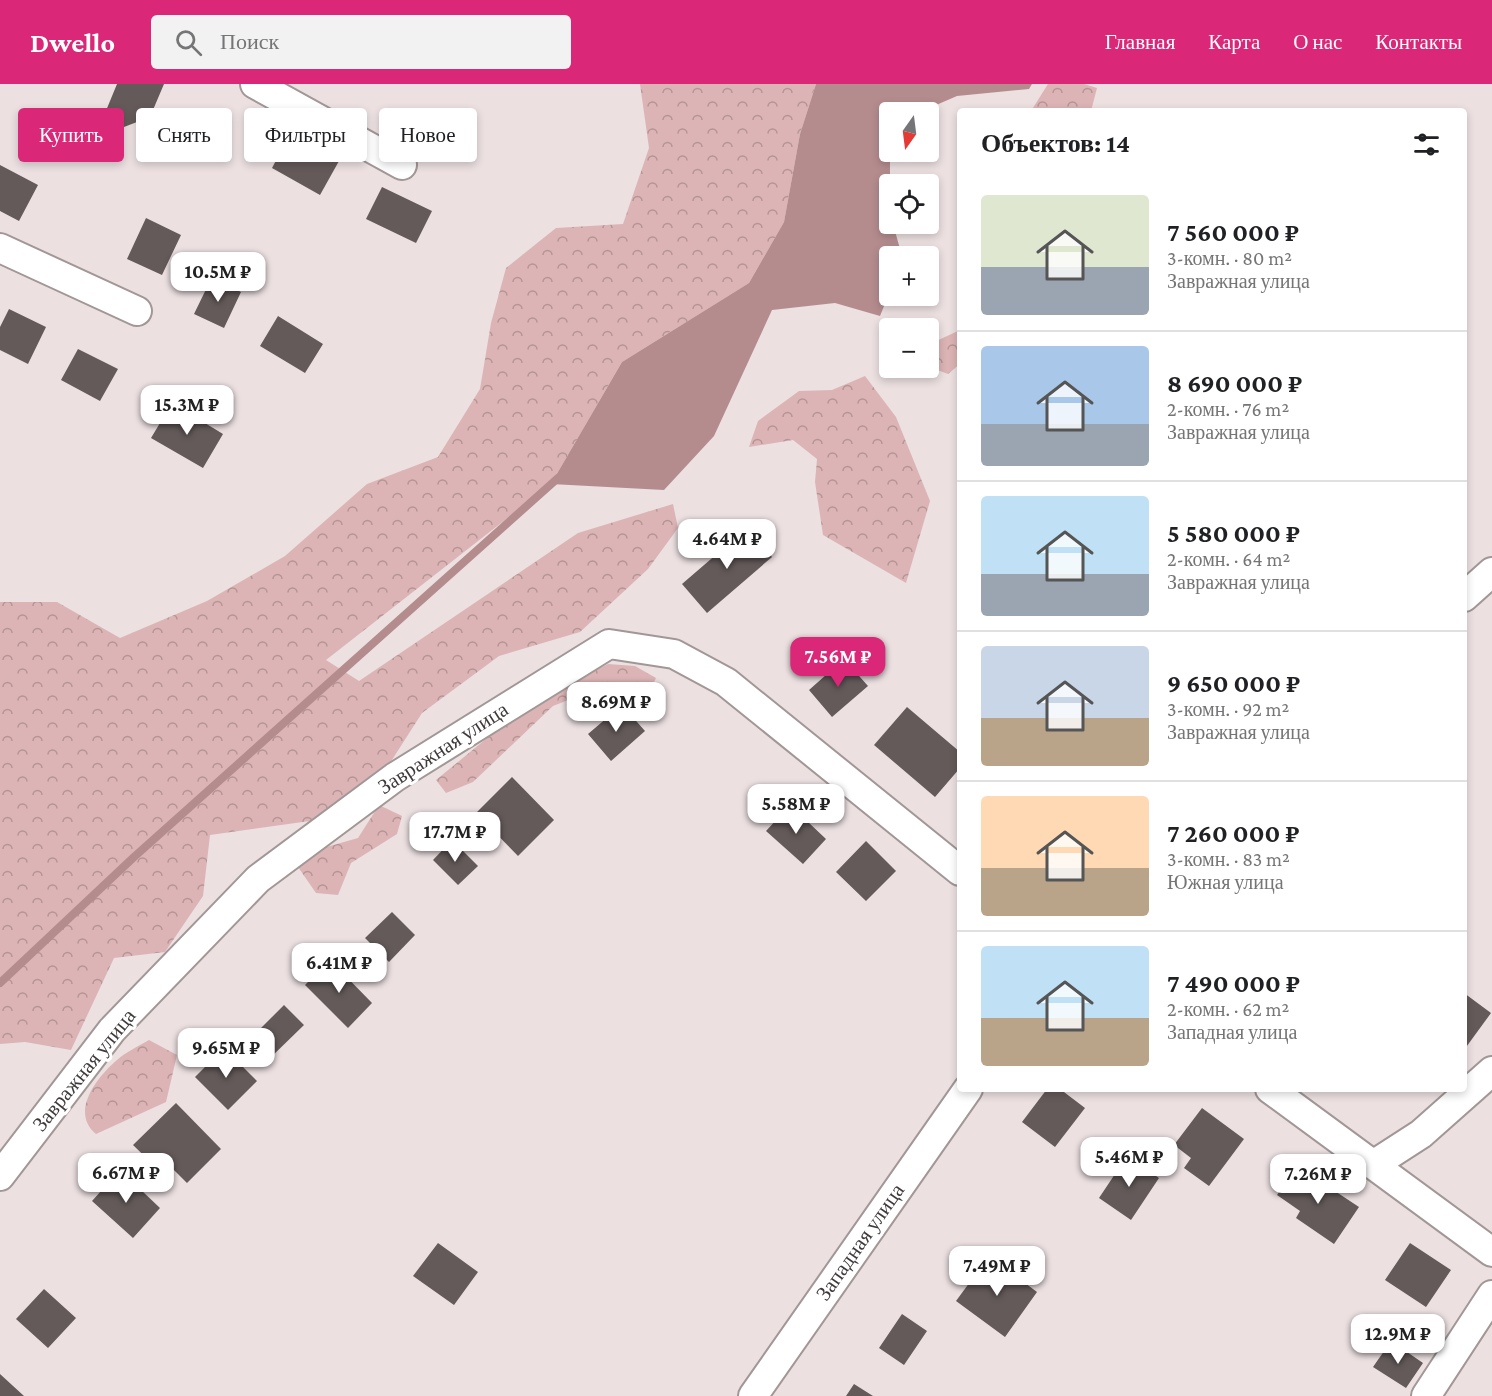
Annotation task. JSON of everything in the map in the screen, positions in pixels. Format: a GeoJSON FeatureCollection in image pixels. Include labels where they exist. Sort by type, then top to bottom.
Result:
{"type":"FeatureCollection","features":[{"type":"Feature","properties":{"kind":"street"},"geometry":{"type":"LineString","coordinates":[[255,84],[402,165]]}},
{"type":"Feature","properties":{"kind":"street"},"geometry":{"type":"LineString","coordinates":[[0,248],[137,311]]}},
{"type":"Feature","properties":{"kind":"street"},"geometry":{"type":"LineString","coordinates":[[1467,594],[1492,572]]}},
{"type":"Feature","properties":{"kind":"street","name":"Завражная улица"},"geometry":{"type":"LineString","coordinates":[[0,1176],[112,1030],[258,879],[395,777],[609,644],[674,654],[726,682],[957,868]]}},
{"type":"Feature","properties":{"kind":"street"},"geometry":{"type":"LineString","coordinates":[[1373,1165],[1421,1134],[1492,1071]]}},
{"type":"Feature","properties":{"kind":"street","name":"Западная улица"},"geometry":{"type":"LineString","coordinates":[[753,1396],[966,1092]]}},
{"type":"Feature","properties":{"kind":"street"},"geometry":{"type":"LineString","coordinates":[[1274,1092],[1492,1252]]}},
{"type":"Feature","properties":{"kind":"street"},"geometry":{"type":"LineString","coordinates":[[1426,1396],[1492,1295]]}},
{"type":"Feature","properties":{"kind":"green space"},"geometry":{"type":"Polygon","coordinates":[[[640,84],[816,84],[800,134],[784,222],[749,283],[622,362],[551,484],[326,660],[359,681],[578,533],[673,504],[678,528],[648,569],[580,632],[499,656],[422,713],[390,763],[317,820],[210,835],[203,896],[165,952],[114,958],[71,1050],[25,1042],[0,1044],[0,602],[57,602],[120,638],[207,601],[285,556],[367,484],[438,457],[480,389],[491,323],[506,268],[556,228],[623,224],[649,148],[640,84]]]}},
{"type":"Feature","properties":{"kind":"green space"},"geometry":{"type":"Polygon","coordinates":[[[1048,84],[1084,84],[1097,88],[1092,108],[1033,108],[1048,84]]]}},
{"type":"Feature","properties":{"kind":"green space"},"geometry":{"type":"Polygon","coordinates":[[[957,331],[957,366],[948,374],[939,371],[939,340],[957,331]]]}},
{"type":"Feature","properties":{"kind":"green space"},"geometry":{"type":"Polygon","coordinates":[[[865,376],[896,417],[930,501],[906,583],[823,535],[815,482],[817,459],[793,440],[749,447],[758,421],[799,391],[832,390],[865,376]]]}},
{"type":"Feature","properties":{"kind":"green space"},"geometry":{"type":"Polygon","coordinates":[[[608,664],[635,666],[656,678],[646,699],[606,685],[553,706],[473,782],[446,793],[436,780],[531,702],[608,664]]]}},
{"type":"Feature","properties":{"kind":"green space"},"geometry":{"type":"Polygon","coordinates":[[[379,805],[402,816],[397,834],[351,863],[338,895],[316,893],[298,867],[323,848],[358,838],[379,805]]]}},
{"type":"Feature","properties":{"kind":"green space"},"geometry":{"type":"Polygon","coordinates":[[[149,1040],[177,1055],[166,1102],[96,1134],[88,1125],[85,1115],[89,1095],[102,1075],[117,1060],[149,1040]]]}},
{"type":"Feature","properties":{"kind":"shaded area"},"geometry":{"type":"Polygon","coordinates":[[[816,84],[1032,84],[1029,89],[957,96],[939,104],[879,102],[879,162],[890,162],[890,174],[879,174],[879,234],[896,234],[899,246],[879,246],[879,306],[884,306],[880,316],[835,303],[772,310],[714,436],[664,490],[551,484],[622,362],[749,283],[784,222],[800,134],[816,84]]]}},
{"type":"Feature","properties":{"kind":"building"},"geometry":{"type":"Polygon","coordinates":[[[117,84],[164,84],[154,108],[136,108],[136,122],[124,127],[124,108],[107,108],[117,84]]]}},
{"type":"Feature","properties":{"kind":"building"},"geometry":{"type":"Polygon","coordinates":[[[275,162],[338,162],[320,195],[272,168],[275,162]]]}},
{"type":"Feature","properties":{"kind":"building"},"geometry":{"type":"Polygon","coordinates":[[[0,165],[38,185],[19,221],[0,211],[0,165]]]}},
{"type":"Feature","properties":{"kind":"building"},"geometry":{"type":"Polygon","coordinates":[[[382,187],[432,211],[416,243],[366,219],[382,187]]]}},
{"type":"Feature","properties":{"kind":"building"},"geometry":{"type":"Polygon","coordinates":[[[146,218],[181,235],[162,275],[127,259],[146,218]]]}},
{"type":"Feature","properties":{"kind":"building"},"geometry":{"type":"Polygon","coordinates":[[[212,277],[241,292],[224,328],[194,314],[212,277]]]}},
{"type":"Feature","properties":{"kind":"building"},"geometry":{"type":"Polygon","coordinates":[[[9,309],[46,327],[28,364],[0,350],[0,327],[9,309]]]}},
{"type":"Feature","properties":{"kind":"building"},"geometry":{"type":"Polygon","coordinates":[[[278,316],[323,344],[305,373],[260,346],[278,316]]]}},
{"type":"Feature","properties":{"kind":"building"},"geometry":{"type":"Polygon","coordinates":[[[78,349],[118,369],[100,401],[61,380],[78,349]]]}},
{"type":"Feature","properties":{"kind":"building"},"geometry":{"type":"Polygon","coordinates":[[[172,403],[223,434],[203,468],[151,438],[172,403]]]}},
{"type":"Feature","properties":{"kind":"building"},"geometry":{"type":"Polygon","coordinates":[[[747,528],[772,557],[707,613],[682,584],[747,528]]]}},
{"type":"Feature","properties":{"kind":"building"},"geometry":{"type":"Polygon","coordinates":[[[844,659],[868,686],[832,717],[809,690],[844,659]]]}},
{"type":"Feature","properties":{"kind":"building"},"geometry":{"type":"Polygon","coordinates":[[[622,705],[645,731],[611,761],[588,734],[622,705]]]}},
{"type":"Feature","properties":{"kind":"building"},"geometry":{"type":"Polygon","coordinates":[[[907,707],[957,749],[957,771],[935,797],[874,745],[907,707]]]}},
{"type":"Feature","properties":{"kind":"building"},"geometry":{"type":"Polygon","coordinates":[[[512,777],[554,820],[518,856],[476,813],[512,777]]]}},
{"type":"Feature","properties":{"kind":"building"},"geometry":{"type":"Polygon","coordinates":[[[790,805],[826,839],[803,864],[766,831],[790,805]]]}},
{"type":"Feature","properties":{"kind":"building"},"geometry":{"type":"Polygon","coordinates":[[[452,840],[478,866],[458,885],[433,860],[452,840]]]}},
{"type":"Feature","properties":{"kind":"building"},"geometry":{"type":"Polygon","coordinates":[[[866,841],[896,871],[866,901],[836,872],[866,841]]]}},
{"type":"Feature","properties":{"kind":"building"},"geometry":{"type":"Polygon","coordinates":[[[392,912],[415,935],[389,962],[365,938],[392,912]]]}},
{"type":"Feature","properties":{"kind":"building"},"geometry":{"type":"Polygon","coordinates":[[[330,960],[372,1003],[348,1028],[305,985],[330,960]]]}},
{"type":"Feature","properties":{"kind":"building"},"geometry":{"type":"Polygon","coordinates":[[[1467,995],[1491,1013],[1467,1046],[1467,995]]]}},
{"type":"Feature","properties":{"kind":"building"},"geometry":{"type":"Polygon","coordinates":[[[284,1005],[304,1025],[267,1061],[247,1042],[284,1005]]]}},
{"type":"Feature","properties":{"kind":"building"},"geometry":{"type":"Polygon","coordinates":[[[224,1048],[257,1081],[228,1110],[195,1077],[224,1048]]]}},
{"type":"Feature","properties":{"kind":"building"},"geometry":{"type":"Polygon","coordinates":[[[1045,1092],[1064,1092],[1085,1108],[1055,1147],[1022,1122],[1045,1092]]]}},
{"type":"Feature","properties":{"kind":"building"},"geometry":{"type":"Polygon","coordinates":[[[176,1103],[221,1149],[187,1183],[173,1169],[166,1177],[133,1145],[176,1103]]]}},
{"type":"Feature","properties":{"kind":"building"},"geometry":{"type":"Polygon","coordinates":[[[1202,1108],[1244,1139],[1209,1186],[1184,1168],[1191,1158],[1174,1145],[1202,1108]]]}},
{"type":"Feature","properties":{"kind":"building"},"geometry":{"type":"Polygon","coordinates":[[[1127,1156],[1159,1178],[1131,1220],[1099,1198],[1127,1156]]]}},
{"type":"Feature","properties":{"kind":"building"},"geometry":{"type":"Polygon","coordinates":[[[1297,1166],[1359,1207],[1334,1244],[1296,1218],[1300,1211],[1277,1195],[1297,1166]]]}},
{"type":"Feature","properties":{"kind":"building"},"geometry":{"type":"Polygon","coordinates":[[[120,1170],[160,1208],[133,1238],[92,1201],[120,1170]]]}},
{"type":"Feature","properties":{"kind":"building"},"geometry":{"type":"Polygon","coordinates":[[[438,1243],[478,1272],[454,1305],[413,1276],[438,1243]]]}},
{"type":"Feature","properties":{"kind":"building"},"geometry":{"type":"Polygon","coordinates":[[[1410,1243],[1451,1270],[1426,1307],[1385,1280],[1410,1243]]]}},
{"type":"Feature","properties":{"kind":"building"},"geometry":{"type":"Polygon","coordinates":[[[989,1256],[1037,1292],[1005,1337],[956,1301],[989,1256]]]}},
{"type":"Feature","properties":{"kind":"building"},"geometry":{"type":"Polygon","coordinates":[[[44,1289],[76,1318],[48,1348],[16,1319],[44,1289]]]}},
{"type":"Feature","properties":{"kind":"building"},"geometry":{"type":"Polygon","coordinates":[[[902,1314],[927,1331],[904,1365],[879,1348],[902,1314]]]}},
{"type":"Feature","properties":{"kind":"building"},"geometry":{"type":"Polygon","coordinates":[[[1391,1341],[1423,1363],[1406,1388],[1373,1367],[1391,1341]]]}},
{"type":"Feature","properties":{"kind":"building"},"geometry":{"type":"Polygon","coordinates":[[[0,1374],[24,1396],[0,1396],[0,1374]]]}},
{"type":"Feature","properties":{"kind":"building"},"geometry":{"type":"Polygon","coordinates":[[[854,1384],[873,1396],[846,1396],[854,1384]]]}},
{"type":"Feature","properties":{"kind":"waterway"},"geometry":{"type":"LineString","coordinates":[[0,983],[134,857],[558,478]]}}]}
